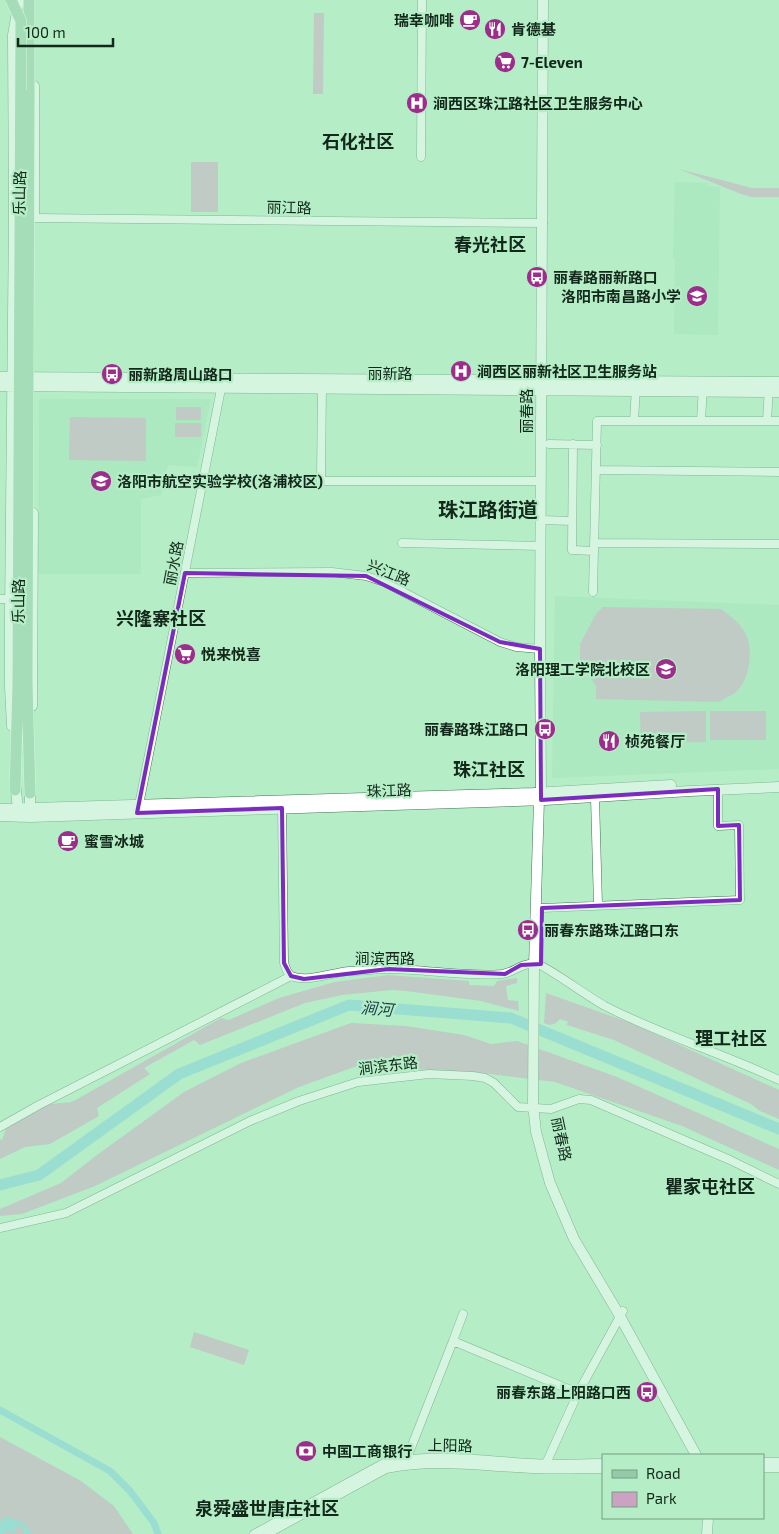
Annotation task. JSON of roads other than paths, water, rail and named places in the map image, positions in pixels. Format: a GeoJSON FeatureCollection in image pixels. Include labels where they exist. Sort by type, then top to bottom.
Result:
{"type":"FeatureCollection","features":[{"type":"Feature","properties":{"kind":"main road"},"geometry":{"type":"LineString","coordinates":[[11,0],[21,21],[23,685],[30,793]]}},
{"type":"Feature","properties":{"kind":"main road","name":"乐山路"},"geometry":{"type":"LineString","coordinates":[[20,0],[23,161],[22,380],[34,674],[30,793],[25,812]]}},
{"type":"Feature","properties":{"kind":"main road"},"geometry":{"type":"LineString","coordinates":[[15,790],[23,685],[28,0]]}},
{"type":"Feature","properties":{"kind":"main road","name":"乐山路"},"geometry":{"type":"LineString","coordinates":[[22,380],[28,0]]}},
{"type":"Feature","properties":{"kind":"main road","name":"乐山路"},"geometry":{"type":"LineString","coordinates":[[25,812],[15,790],[5,599],[34,218],[33,0]]}},
{"type":"Feature","properties":{"kind":"main road","name":"丽春路"},"geometry":{"type":"LineString","coordinates":[[537,965],[542,908],[540,546],[543,0]]}},
{"type":"Feature","properties":{"kind":"main road","name":"丽新路"},"geometry":{"type":"LineString","coordinates":[[0,377],[22,380],[774,387]]}},
{"type":"Feature","properties":{"kind":"main road","name":"丽新路"},"geometry":{"type":"LineString","coordinates":[[0,386],[22,380]]}},
{"type":"Feature","properties":{"kind":"main road","name":"珠江路"},"geometry":{"type":"LineString","coordinates":[[138,809],[282,808],[542,797],[779,781]]}},
{"type":"Feature","properties":{"kind":"main road","name":"珠江路"},"geometry":{"type":"LineString","coordinates":[[0,816],[25,812],[542,797],[596,798],[718,789],[779,787]]}},
{"type":"Feature","properties":{"kind":"main road","name":"丽春路"},"geometry":{"type":"LineString","coordinates":[[542,797],[537,965],[537,1106],[542,1132],[557,1182],[581,1238],[695,1454]]}},
{"type":"Feature","properties":{"kind":"main road","name":"珠江路"},"geometry":{"type":"LineString","coordinates":[[0,809],[25,812]]}},
{"type":"Feature","properties":{"kind":"main road","name":"丽春路"},"geometry":{"type":"LineString","coordinates":[[622,1314],[702,1454]]}},
{"type":"Feature","properties":{"kind":"main road"},"geometry":{"type":"LineString","coordinates":[[701,1519],[701,1534]]}},
{"type":"Feature","properties":{"kind":"main road"},"geometry":{"type":"LineString","coordinates":[[707,1534],[708,1519]]}},
{"type":"Feature","properties":{"kind":"street"},"geometry":{"type":"LineString","coordinates":[[421,157],[422,0]]}},
{"type":"Feature","properties":{"kind":"street","name":"丽江路"},"geometry":{"type":"LineString","coordinates":[[34,218],[543,223]]}},
{"type":"Feature","properties":{"kind":"street","name":"丽水路"},"geometry":{"type":"LineString","coordinates":[[138,809],[222,382]]}},
{"type":"Feature","properties":{"kind":"street"},"geometry":{"type":"LineString","coordinates":[[322,383],[321,481],[541,481]]}},
{"type":"Feature","properties":{"kind":"street"},"geometry":{"type":"LineString","coordinates":[[634,421],[636,386]]}},
{"type":"Feature","properties":{"kind":"street"},"geometry":{"type":"LineString","coordinates":[[702,421],[703,386]]}},
{"type":"Feature","properties":{"kind":"street"},"geometry":{"type":"LineString","coordinates":[[767,421],[774,387]]}},
{"type":"Feature","properties":{"kind":"street"},"geometry":{"type":"LineString","coordinates":[[593,592],[597,421],[779,421]]}},
{"type":"Feature","properties":{"kind":"street"},"geometry":{"type":"LineString","coordinates":[[549,444],[596,445]]}},
{"type":"Feature","properties":{"kind":"street"},"geometry":{"type":"LineString","coordinates":[[573,444],[572,550],[594,547],[779,544]]}},
{"type":"Feature","properties":{"kind":"street"},"geometry":{"type":"LineString","coordinates":[[596,470],[779,472]]}},
{"type":"Feature","properties":{"kind":"street"},"geometry":{"type":"LineString","coordinates":[[541,520],[572,521]]}},
{"type":"Feature","properties":{"kind":"street"},"geometry":{"type":"LineString","coordinates":[[402,543],[540,546]]}},
{"type":"Feature","properties":{"kind":"street","name":"兴江路"},"geometry":{"type":"LineString","coordinates":[[185,573],[332,572],[366,576],[384,582],[500,642],[516,647],[540,649]]}},
{"type":"Feature","properties":{"kind":"street"},"geometry":{"type":"LineString","coordinates":[[542,908],[740,900],[739,826],[718,826],[718,789]]}},
{"type":"Feature","properties":{"kind":"street"},"geometry":{"type":"LineString","coordinates":[[596,798],[598,906]]}},
{"type":"Feature","properties":{"kind":"street"},"geometry":{"type":"LineString","coordinates":[[282,808],[284,963],[287,972],[291,976]]}},
{"type":"Feature","properties":{"kind":"street","name":"涧滨西路"},"geometry":{"type":"LineString","coordinates":[[0,1127],[39,1105],[291,976],[304,979],[337,972],[388,969],[505,974],[521,965],[537,965]]}},
{"type":"Feature","properties":{"kind":"street"},"geometry":{"type":"LineString","coordinates":[[537,965],[634,1021],[779,1080]]}},
{"type":"Feature","properties":{"kind":"street","name":"涧滨东路"},"geometry":{"type":"LineString","coordinates":[[0,1228],[66,1213],[250,1122],[299,1101],[358,1082],[429,1074],[473,1076],[485,1078],[494,1083],[518,1107],[537,1106]]}},
{"type":"Feature","properties":{"kind":"street"},"geometry":{"type":"LineString","coordinates":[[537,1106],[551,1109],[579,1098],[591,1100],[730,1160],[779,1184]]}},
{"type":"Feature","properties":{"kind":"street"},"geometry":{"type":"LineString","coordinates":[[405,1462],[463,1314]]}},
{"type":"Feature","properties":{"kind":"street"},"geometry":{"type":"LineString","coordinates":[[545,1466],[578,1393],[622,1314]]}},
{"type":"Feature","properties":{"kind":"street"},"geometry":{"type":"LineString","coordinates":[[453,1341],[578,1393]]}},
{"type":"Feature","properties":{"kind":"street","name":"上阳路"},"geometry":{"type":"LineString","coordinates":[[267,1534],[386,1469],[405,1462]]}},
{"type":"Feature","properties":{"kind":"street","name":"上阳路"},"geometry":{"type":"LineString","coordinates":[[545,1466],[602,1462]]}},
{"type":"Feature","properties":{"kind":"street"},"geometry":{"type":"LineString","coordinates":[[764,1462],[779,1462]]}},
{"type":"Feature","properties":{"kind":"street","name":"上阳路"},"geometry":{"type":"LineString","coordinates":[[254,1534],[384,1463],[602,1468]]}},
{"type":"Feature","properties":{"kind":"street"},"geometry":{"type":"LineString","coordinates":[[764,1468],[779,1468]]}},
{"type":"Feature","properties":{"kind":"water"},"geometry":{"type":"Polygon","coordinates":[[[5,1517],[18,1520],[27,1526],[31,1534],[23,1534],[23,1528],[18,1526],[14,1529],[15,1534],[7,1531],[4,1534],[0,1534],[0,1523],[5,1517]]]}},
{"type":"Feature","properties":{"kind":"waterway","name":"涧河"},"geometry":{"type":"LineString","coordinates":[[0,1185],[39,1175],[179,1074],[349,1005],[511,1018],[779,1129]]}},
{"type":"Feature","properties":{"kind":"waterway"},"geometry":{"type":"LineString","coordinates":[[0,1410],[110,1471],[130,1491],[154,1523],[158,1534]]}},
{"type":"Feature","properties":{"kind":"place","name":"瑞幸咖啡"},"geometry":{"type":"Point","coordinates":[470,20]}},
{"type":"Feature","properties":{"kind":"place","name":"肯德基"},"geometry":{"type":"Point","coordinates":[495,29]}},
{"type":"Feature","properties":{"kind":"place","name":"7-Eleven"},"geometry":{"type":"Point","coordinates":[505,62]}},
{"type":"Feature","properties":{"kind":"place","name":"涧西区珠江路社区卫生服务中心"},"geometry":{"type":"Point","coordinates":[417,103]}},
{"type":"Feature","properties":{"kind":"place","name":"丽春路丽新路口"},"geometry":{"type":"Point","coordinates":[537,277]}},
{"type":"Feature","properties":{"kind":"place","name":"洛阳市南昌路小学"},"geometry":{"type":"Point","coordinates":[697,296]}},
{"type":"Feature","properties":{"kind":"place","name":"涧西区丽新社区卫生服务站"},"geometry":{"type":"Point","coordinates":[461,371]}},
{"type":"Feature","properties":{"kind":"place","name":"丽新路周山路口"},"geometry":{"type":"Point","coordinates":[112,374]}},
{"type":"Feature","properties":{"kind":"place","name":"洛阳市航空实验学校(洛浦校区)"},"geometry":{"type":"Point","coordinates":[101,481]}},
{"type":"Feature","properties":{"kind":"place","name":"悦来悦喜"},"geometry":{"type":"Point","coordinates":[185,654]}},
{"type":"Feature","properties":{"kind":"place","name":"洛阳理工学院北校区"},"geometry":{"type":"Point","coordinates":[666,669]}},
{"type":"Feature","properties":{"kind":"place","name":"丽春路珠江路口"},"geometry":{"type":"Point","coordinates":[545,729]}},
{"type":"Feature","properties":{"kind":"place","name":"桢苑餐厅"},"geometry":{"type":"Point","coordinates":[609,741]}},
{"type":"Feature","properties":{"kind":"place","name":"蜜雪冰城"},"geometry":{"type":"Point","coordinates":[68,841]}},
{"type":"Feature","properties":{"kind":"place","name":"丽春东路珠江路口东"},"geometry":{"type":"Point","coordinates":[528,930]}},
{"type":"Feature","properties":{"kind":"place","name":"丽春东路上阳路口西"},"geometry":{"type":"Point","coordinates":[647,1392]}},
{"type":"Feature","properties":{"kind":"place","name":"中国工商银行"},"geometry":{"type":"Point","coordinates":[306,1451]}},
{"type":"Feature","properties":{"kind":"district","name":"石化社区"},"geometry":{"type":"Point","coordinates":[358,141]}},
{"type":"Feature","properties":{"kind":"district","name":"春光社区"},"geometry":{"type":"Point","coordinates":[490,244]}},
{"type":"Feature","properties":{"kind":"district","name":"珠江路街道"},"geometry":{"type":"Point","coordinates":[488,509]}},
{"type":"Feature","properties":{"kind":"district","name":"兴隆寨社区"},"geometry":{"type":"Point","coordinates":[161,618]}},
{"type":"Feature","properties":{"kind":"district","name":"珠江社区"},"geometry":{"type":"Point","coordinates":[489,769]}},
{"type":"Feature","properties":{"kind":"district","name":"理工社区"},"geometry":{"type":"Point","coordinates":[731,1038]}},
{"type":"Feature","properties":{"kind":"district","name":"瞿家屯社区"},"geometry":{"type":"Point","coordinates":[710,1186]}},
{"type":"Feature","properties":{"kind":"district","name":"泉舜盛世唐庄社区"},"geometry":{"type":"Point","coordinates":[267,1508]}}]}
